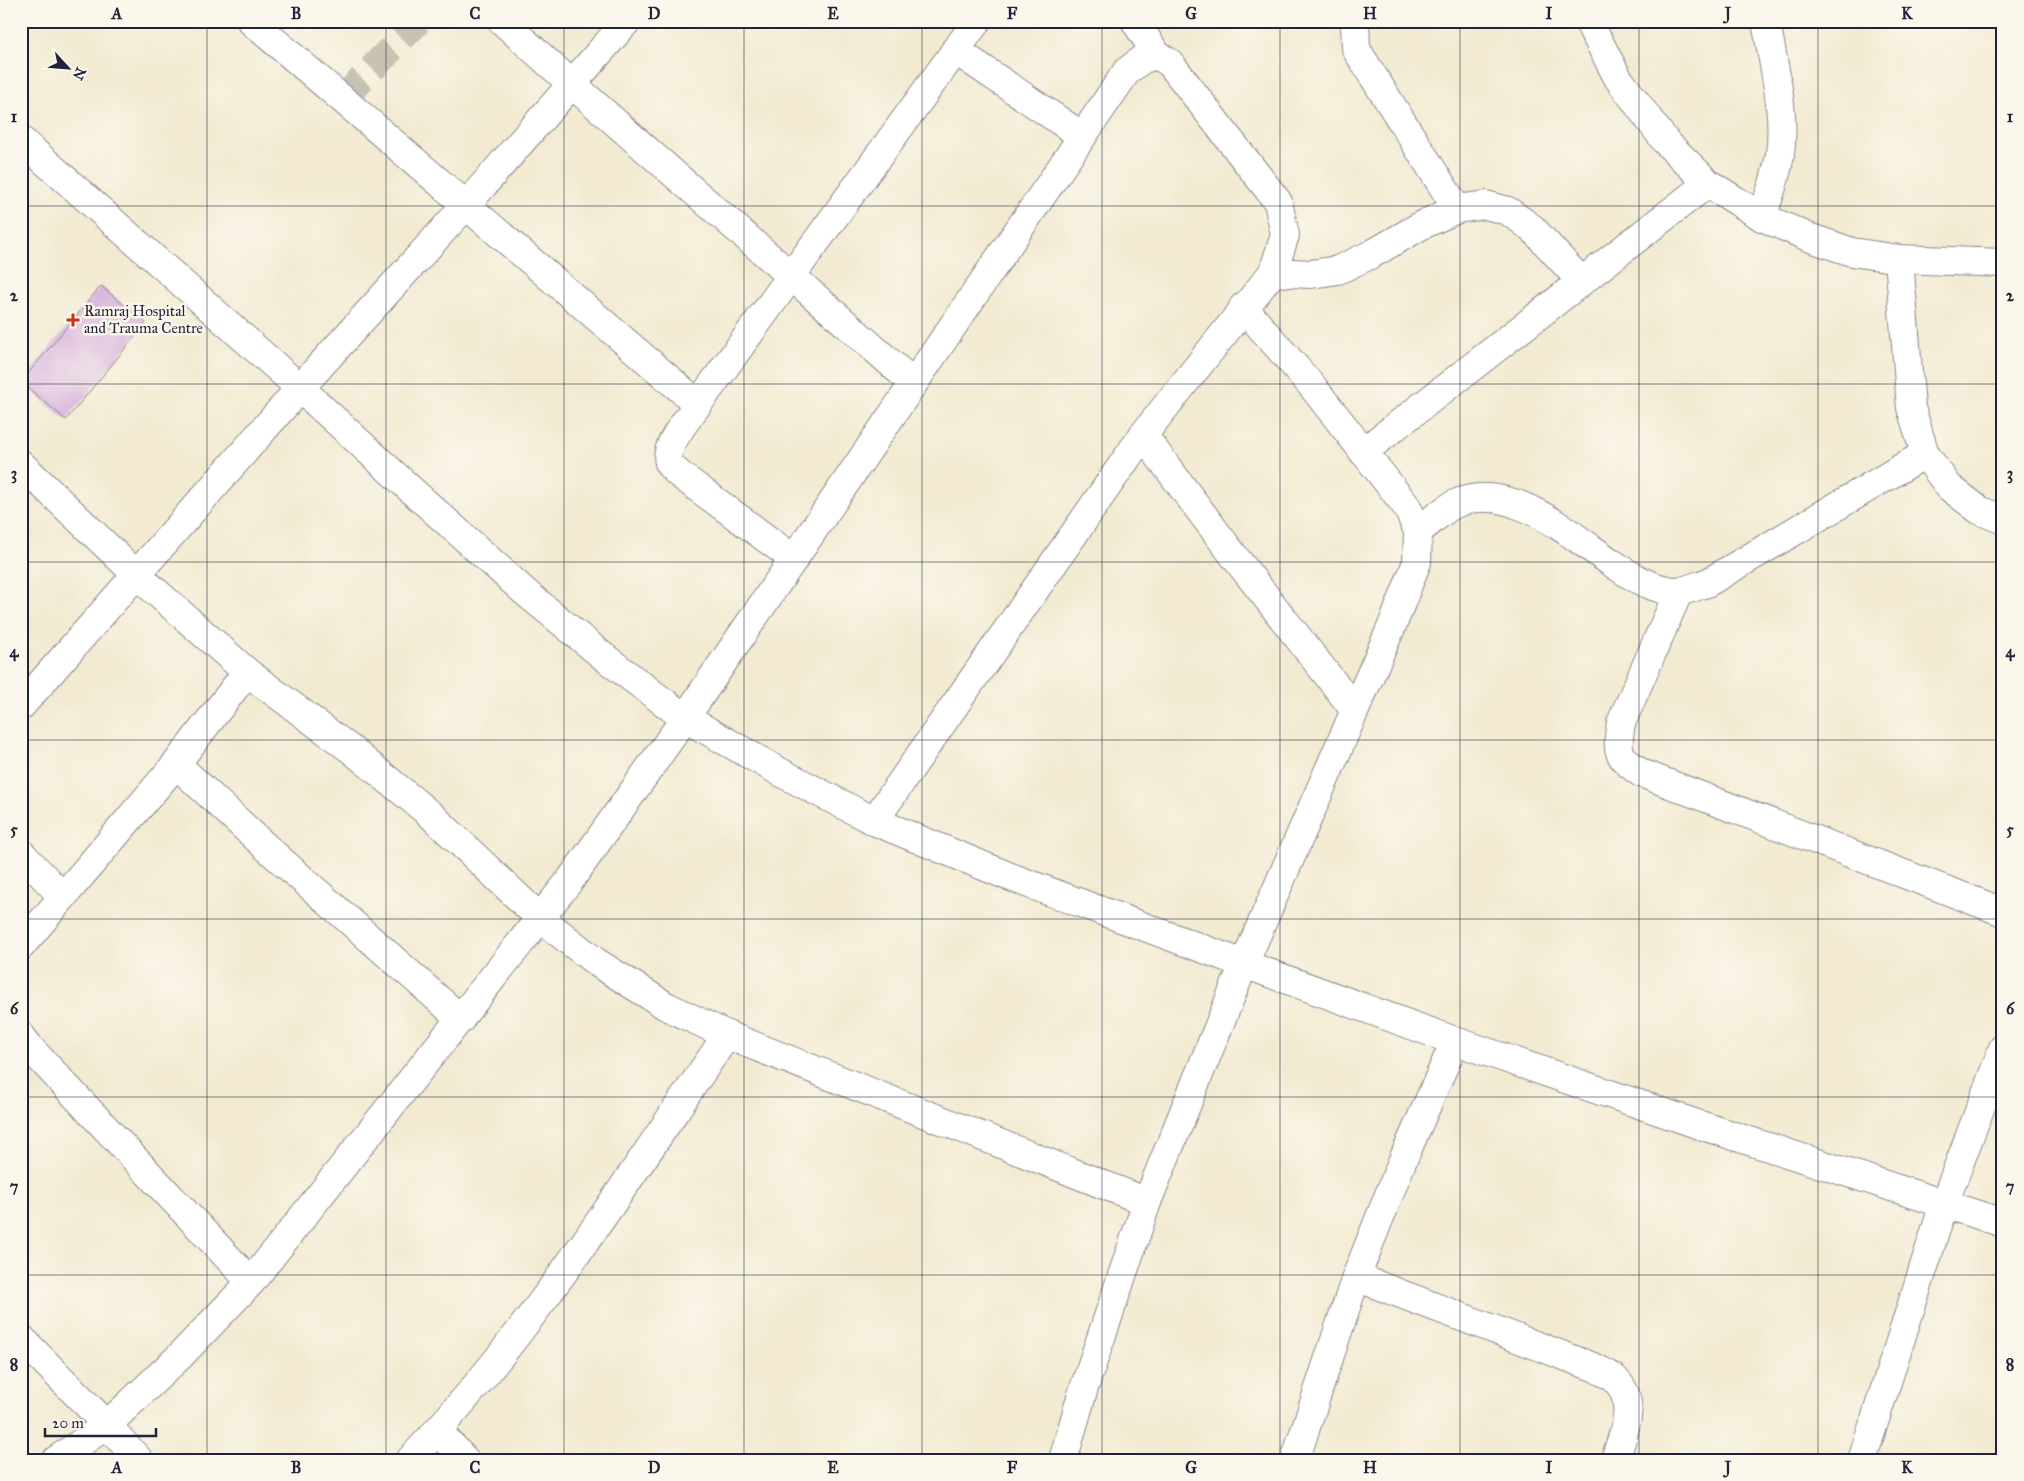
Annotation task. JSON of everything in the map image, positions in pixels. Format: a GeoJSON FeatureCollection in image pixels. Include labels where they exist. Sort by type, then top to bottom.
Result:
{"type":"FeatureCollection","features":[{"type":"Feature","properties":{"kind":"street"},"geometry":{"type":"LineString","coordinates":[[251,21],[698,404]]}},
{"type":"Feature","properties":{"kind":"street"},"geometry":{"type":"LineString","coordinates":[[502,21],[571,84],[793,276],[913,384]]}},
{"type":"Feature","properties":{"kind":"street"},"geometry":{"type":"LineString","coordinates":[[21,706],[300,388],[466,205],[627,21]]}},
{"type":"Feature","properties":{"kind":"street"},"geometry":{"type":"LineString","coordinates":[[794,559],[679,474],[670,465],[668,454],[672,442],[977,21]]}},
{"type":"Feature","properties":{"kind":"street"},"geometry":{"type":"LineString","coordinates":[[874,821],[1143,435],[1272,272],[1285,235],[1278,202],[1170,63],[1157,56],[1135,21]]}},
{"type":"Feature","properties":{"kind":"street"},"geometry":{"type":"LineString","coordinates":[[1355,21],[1356,49],[1456,210]]}},
{"type":"Feature","properties":{"kind":"street"},"geometry":{"type":"LineString","coordinates":[[1588,21],[1618,78],[1666,142],[1708,182],[1762,217],[1808,238],[1852,252],[1900,259],[2003,263]]}},
{"type":"Feature","properties":{"kind":"street"},"geometry":{"type":"LineString","coordinates":[[1762,217],[1778,161],[1781,114],[1766,21]]}},
{"type":"Feature","properties":{"kind":"street"},"geometry":{"type":"LineString","coordinates":[[955,50],[1082,136]]}},
{"type":"Feature","properties":{"kind":"street"},"geometry":{"type":"LineString","coordinates":[[56,1460],[107,1425],[180,1356],[251,1282],[462,1019],[571,879],[685,718],[1127,71],[1142,59],[1157,56]]}},
{"type":"Feature","properties":{"kind":"street"},"geometry":{"type":"LineString","coordinates":[[21,140],[300,388],[525,592],[604,657],[685,718],[780,772],[874,821],[1008,876],[1455,1042],[1709,1128],[2003,1222]]}},
{"type":"Feature","properties":{"kind":"street"},"geometry":{"type":"LineString","coordinates":[[1363,452],[1708,182]]}},
{"type":"Feature","properties":{"kind":"street"},"geometry":{"type":"LineString","coordinates":[[1272,272],[1311,274],[1338,270],[1372,254],[1422,225],[1456,210],[1486,205],[1508,211],[1532,228],[1582,281]]}},
{"type":"Feature","properties":{"kind":"street"},"geometry":{"type":"LineString","coordinates":[[1900,259],[1911,408],[1925,454],[1949,487],[1979,510],[2003,520]]}},
{"type":"Feature","properties":{"kind":"street"},"geometry":{"type":"LineString","coordinates":[[1063,1460],[1147,1202],[1244,964],[1394,621],[1417,562],[1418,531],[1407,507],[1312,386],[1243,307]]}},
{"type":"Feature","properties":{"kind":"street"},"geometry":{"type":"LineString","coordinates":[[1143,435],[1234,556],[1354,709]]}},
{"type":"Feature","properties":{"kind":"street"},"geometry":{"type":"LineString","coordinates":[[1418,531],[1455,504],[1484,497],[1514,501],[1543,517],[1628,574],[1656,588],[1679,591],[1707,582],[1925,454]]}},
{"type":"Feature","properties":{"kind":"street"},"geometry":{"type":"LineString","coordinates":[[21,464],[137,575],[248,672],[349,748],[432,815],[540,918],[596,962],[666,1006],[727,1035],[1147,1202]]}},
{"type":"Feature","properties":{"kind":"street"},"geometry":{"type":"LineString","coordinates":[[1679,591],[1621,724],[1617,745],[1624,761],[1641,773],[2003,912]]}},
{"type":"Feature","properties":{"kind":"street"},"geometry":{"type":"LineString","coordinates":[[21,946],[176,764],[248,672]]}},
{"type":"Feature","properties":{"kind":"street"},"geometry":{"type":"LineString","coordinates":[[176,764],[266,848],[462,1019]]}},
{"type":"Feature","properties":{"kind":"street"},"geometry":{"type":"LineString","coordinates":[[21,853],[63,897]]}},
{"type":"Feature","properties":{"kind":"street"},"geometry":{"type":"LineString","coordinates":[[410,1460],[438,1431],[514,1337],[586,1240],[727,1035]]}},
{"type":"Feature","properties":{"kind":"street"},"geometry":{"type":"LineString","coordinates":[[21,1036],[31,1049],[251,1282]]}},
{"type":"Feature","properties":{"kind":"street"},"geometry":{"type":"LineString","coordinates":[[1295,1460],[1356,1277],[1402,1162],[1455,1042]]}},
{"type":"Feature","properties":{"kind":"street"},"geometry":{"type":"LineString","coordinates":[[1862,1460],[1944,1204],[2003,1048]]}},
{"type":"Feature","properties":{"kind":"street"},"geometry":{"type":"LineString","coordinates":[[1356,1277],[1596,1368],[1616,1380],[1628,1398],[1627,1419],[1615,1460]]}},
{"type":"Feature","properties":{"kind":"street"},"geometry":{"type":"LineString","coordinates":[[21,1338],[139,1460]]}},
{"type":"Feature","properties":{"kind":"street"},"geometry":{"type":"LineString","coordinates":[[438,1431],[465,1460]]}},
{"type":"Feature","properties":{"kind":"building"},"geometry":{"type":"Polygon","coordinates":[[[101,286],[146,323],[66,420],[21,382],[101,286]]]}},
{"type":"Feature","properties":{"kind":"tunnel"},"geometry":{"type":"LineString","coordinates":[[343,99],[418,21]]}},
{"type":"Feature","properties":{"kind":"place","name":"Ramraj Hospital and Trauma Centre"},"geometry":{"type":"Point","coordinates":[73,320]}}]}
